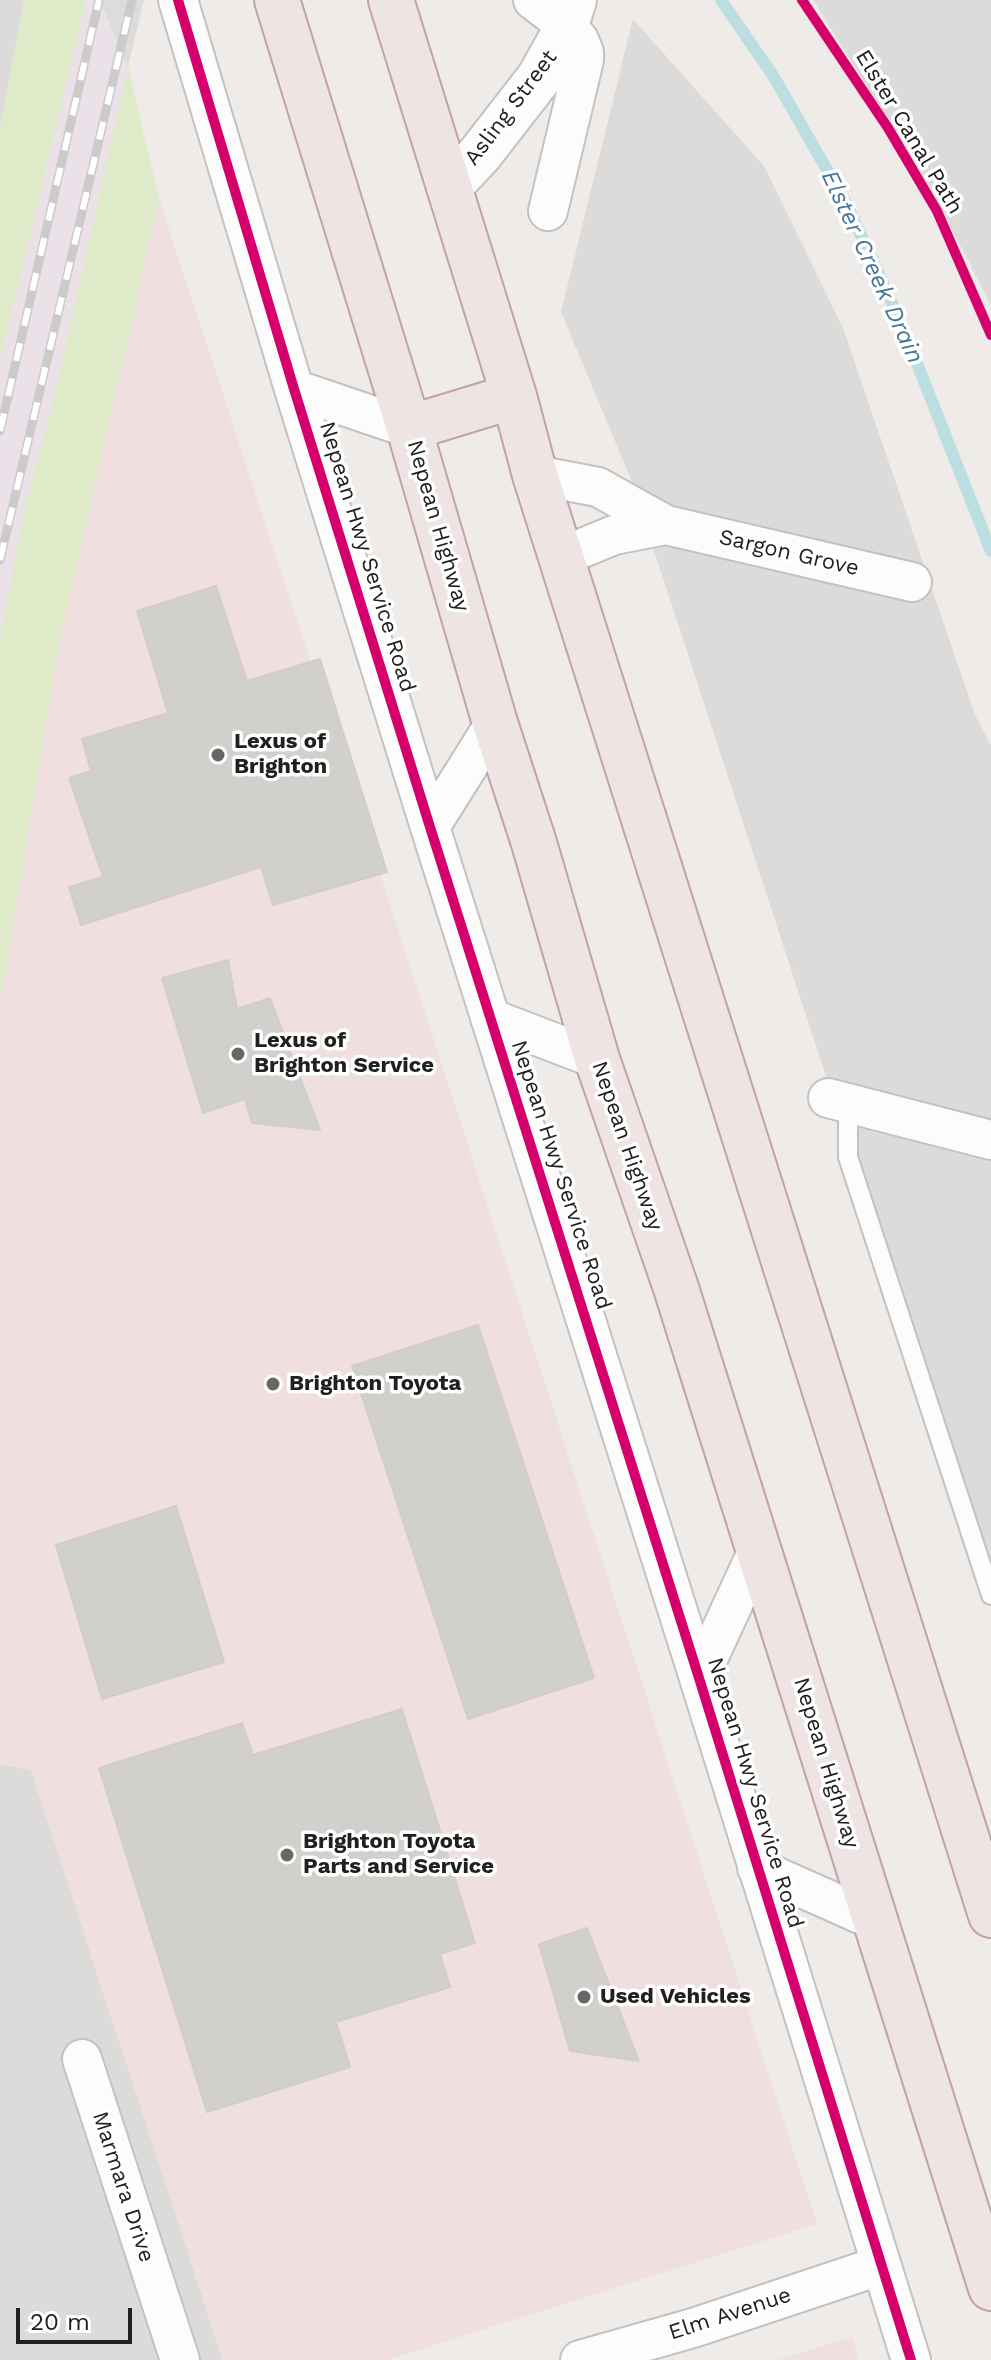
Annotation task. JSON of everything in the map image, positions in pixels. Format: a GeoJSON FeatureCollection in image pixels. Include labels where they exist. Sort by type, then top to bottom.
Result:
{"type":"FeatureCollection","features":[{"type":"Feature","properties":{"kind":"highway","name":"Nepean Highway"},"geometry":{"type":"LineString","coordinates":[[277,0],[409,428],[597,1059],[676,1288],[991,2288]]}},
{"type":"Feature","properties":{"kind":"highway"},"geometry":{"type":"LineString","coordinates":[[391,0],[514,396],[535,475],[991,1915]]}},
{"type":"Feature","properties":{"kind":"highway"},"geometry":{"type":"LineString","coordinates":[[409,428],[514,396]]}},
{"type":"Feature","properties":{"kind":"street","name":"Nepean Hwy Service Road"},"geometry":{"type":"LineString","coordinates":[[178,0],[294,389],[430,827],[911,2360]]}},
{"type":"Feature","properties":{"kind":"street","name":"Asling Street"},"geometry":{"type":"LineString","coordinates":[[533,0],[571,13]]}},
{"type":"Feature","properties":{"kind":"street","name":"Asling Street"},"geometry":{"type":"LineString","coordinates":[[449,187],[483,150],[539,78],[571,13]]}},
{"type":"Feature","properties":{"kind":"street","name":"Asling Street"},"geometry":{"type":"LineString","coordinates":[[548,211],[584,60],[571,13]]}},
{"type":"Feature","properties":{"kind":"street","name":"Nepean Hwy Service Road"},"geometry":{"type":"LineString","coordinates":[[294,389],[409,428]]}},
{"type":"Feature","properties":{"kind":"street","name":"Sargon Grove"},"geometry":{"type":"LineString","coordinates":[[535,475],[598,487],[666,525],[912,582]]}},
{"type":"Feature","properties":{"kind":"street","name":"Sargon Grove"},"geometry":{"type":"LineString","coordinates":[[561,557],[614,535],[666,525]]}},
{"type":"Feature","properties":{"kind":"street"},"geometry":{"type":"LineString","coordinates":[[430,827],[495,723]]}},
{"type":"Feature","properties":{"kind":"street","name":"Nepean Hwy Service Road"},"geometry":{"type":"LineString","coordinates":[[490,1018],[597,1059]]}},
{"type":"Feature","properties":{"kind":"street"},"geometry":{"type":"LineString","coordinates":[[838,1101],[991,1140]]}},
{"type":"Feature","properties":{"kind":"street","name":"Nepean Hwy Service Road"},"geometry":{"type":"LineString","coordinates":[[699,1678],[759,1548]]}},
{"type":"Feature","properties":{"kind":"street","name":"Nepean Hwy Service Road"},"geometry":{"type":"LineString","coordinates":[[757,1868],[876,1921]]}},
{"type":"Feature","properties":{"kind":"street","name":"Marmara Drive"},"geometry":{"type":"LineString","coordinates":[[82,2059],[180,2360]]}},
{"type":"Feature","properties":{"kind":"street","name":"Elm Avenue"},"geometry":{"type":"LineString","coordinates":[[580,2360],[693,2328],[879,2266]]}},
{"type":"Feature","properties":{"kind":"lane"},"geometry":{"type":"LineString","coordinates":[[838,1101],[848,1157],[991,1595]]}},
{"type":"Feature","properties":{"kind":"shaded area"},"geometry":{"type":"Polygon","coordinates":[[[0,0],[24,0],[0,129],[0,0]]]}},
{"type":"Feature","properties":{"kind":"shaded area"},"geometry":{"type":"Polygon","coordinates":[[[86,0],[100,0],[128,66],[55,393],[23,515],[0,638],[0,359],[86,0]]]}},
{"type":"Feature","properties":{"kind":"shaded area"},"geometry":{"type":"Polygon","coordinates":[[[813,0],[991,0],[991,305],[931,189],[813,0]]]}},
{"type":"Feature","properties":{"kind":"shaded area"},"geometry":{"type":"Polygon","coordinates":[[[633,19],[764,166],[843,328],[975,715],[991,745],[991,1581],[630,477],[561,312],[633,19]]]}},
{"type":"Feature","properties":{"kind":"shaded area","name":"Brighton Toyota"},"geometry":{"type":"Polygon","coordinates":[[[159,199],[817,2224],[387,2360],[223,2360],[31,1770],[0,1764],[0,1003],[59,642],[159,199]]]}},
{"type":"Feature","properties":{"kind":"shaded area"},"geometry":{"type":"Polygon","coordinates":[[[0,1764],[31,1770],[223,2360],[0,2360],[0,1764]]]}},
{"type":"Feature","properties":{"kind":"shaded area"},"geometry":{"type":"Polygon","coordinates":[[[852,2337],[859,2360],[778,2360],[852,2337]]]}},
{"type":"Feature","properties":{"kind":"green space"},"geometry":{"type":"Polygon","coordinates":[[[24,0],[86,0],[0,359],[0,129],[24,0]]]}},
{"type":"Feature","properties":{"kind":"green space"},"geometry":{"type":"Polygon","coordinates":[[[128,66],[159,199],[59,642],[0,1003],[0,638],[23,515],[55,393],[128,66]]]}},
{"type":"Feature","properties":{"kind":"pier"},"geometry":{"type":"Polygon","coordinates":[[[100,0],[144,0],[128,66],[120,49],[100,0]]]}},
{"type":"Feature","properties":{"kind":"building","name":"Lexus of Brighton"},"geometry":{"type":"Polygon","coordinates":[[[216,586],[247,681],[320,659],[387,872],[273,905],[261,867],[81,925],[69,887],[103,877],[69,778],[91,771],[82,739],[168,713],[137,611],[216,586]]]}},
{"type":"Feature","properties":{"kind":"building","name":"Lexus of Brighton Service"},"geometry":{"type":"Polygon","coordinates":[[[228,960],[237,1009],[270,998],[320,1130],[252,1123],[245,1099],[203,1113],[162,978],[228,960]]]}},
{"type":"Feature","properties":{"kind":"building","name":"Brighton Toyota"},"geometry":{"type":"Polygon","coordinates":[[[478,1325],[594,1678],[468,1719],[352,1366],[478,1325]]]}},
{"type":"Feature","properties":{"kind":"building"},"geometry":{"type":"Polygon","coordinates":[[[176,1506],[224,1662],[102,1699],[56,1545],[176,1506]]]}},
{"type":"Feature","properties":{"kind":"building","name":"Brighton Toyota Parts and Service"},"geometry":{"type":"Polygon","coordinates":[[[402,1709],[475,1943],[440,1954],[450,1987],[336,2022],[350,2067],[207,2112],[99,1768],[242,1723],[253,1755],[402,1709]]]}},
{"type":"Feature","properties":{"kind":"building","name":"Used Vehicles"},"geometry":{"type":"Polygon","coordinates":[[[587,1928],[639,2061],[570,2051],[539,1944],[587,1928]]]}},
{"type":"Feature","properties":{"kind":"waterway","name":"Elster Creek Drain"},"geometry":{"type":"LineString","coordinates":[[721,0],[774,77],[847,205],[899,318],[991,551]]}},
{"type":"Feature","properties":{"kind":"railway"},"geometry":{"type":"LineString","coordinates":[[0,431],[99,0]]}},
{"type":"Feature","properties":{"kind":"railway"},"geometry":{"type":"LineString","coordinates":[[0,560],[132,0]]}},
{"type":"Feature","properties":{"kind":"cycle path"},"geometry":{"type":"LineString","coordinates":[[178,0],[294,389],[430,827],[911,2360]]}},
{"type":"Feature","properties":{"kind":"cycle path","name":"Elster Canal Path"},"geometry":{"type":"LineString","coordinates":[[802,0],[888,128],[937,211],[991,335]]}},
{"type":"Feature","properties":{"kind":"place","name":"Lexus of Brighton"},"geometry":{"type":"Point","coordinates":[218,755]}},
{"type":"Feature","properties":{"kind":"place","name":"Lexus of Brighton Service"},"geometry":{"type":"Point","coordinates":[238,1054]}},
{"type":"Feature","properties":{"kind":"place","name":"Brighton Toyota"},"geometry":{"type":"Point","coordinates":[273,1384]}},
{"type":"Feature","properties":{"kind":"place","name":"Brighton Toyota Parts and Service"},"geometry":{"type":"Point","coordinates":[287,1855]}},
{"type":"Feature","properties":{"kind":"place","name":"Used Vehicles"},"geometry":{"type":"Point","coordinates":[584,1997]}}]}
